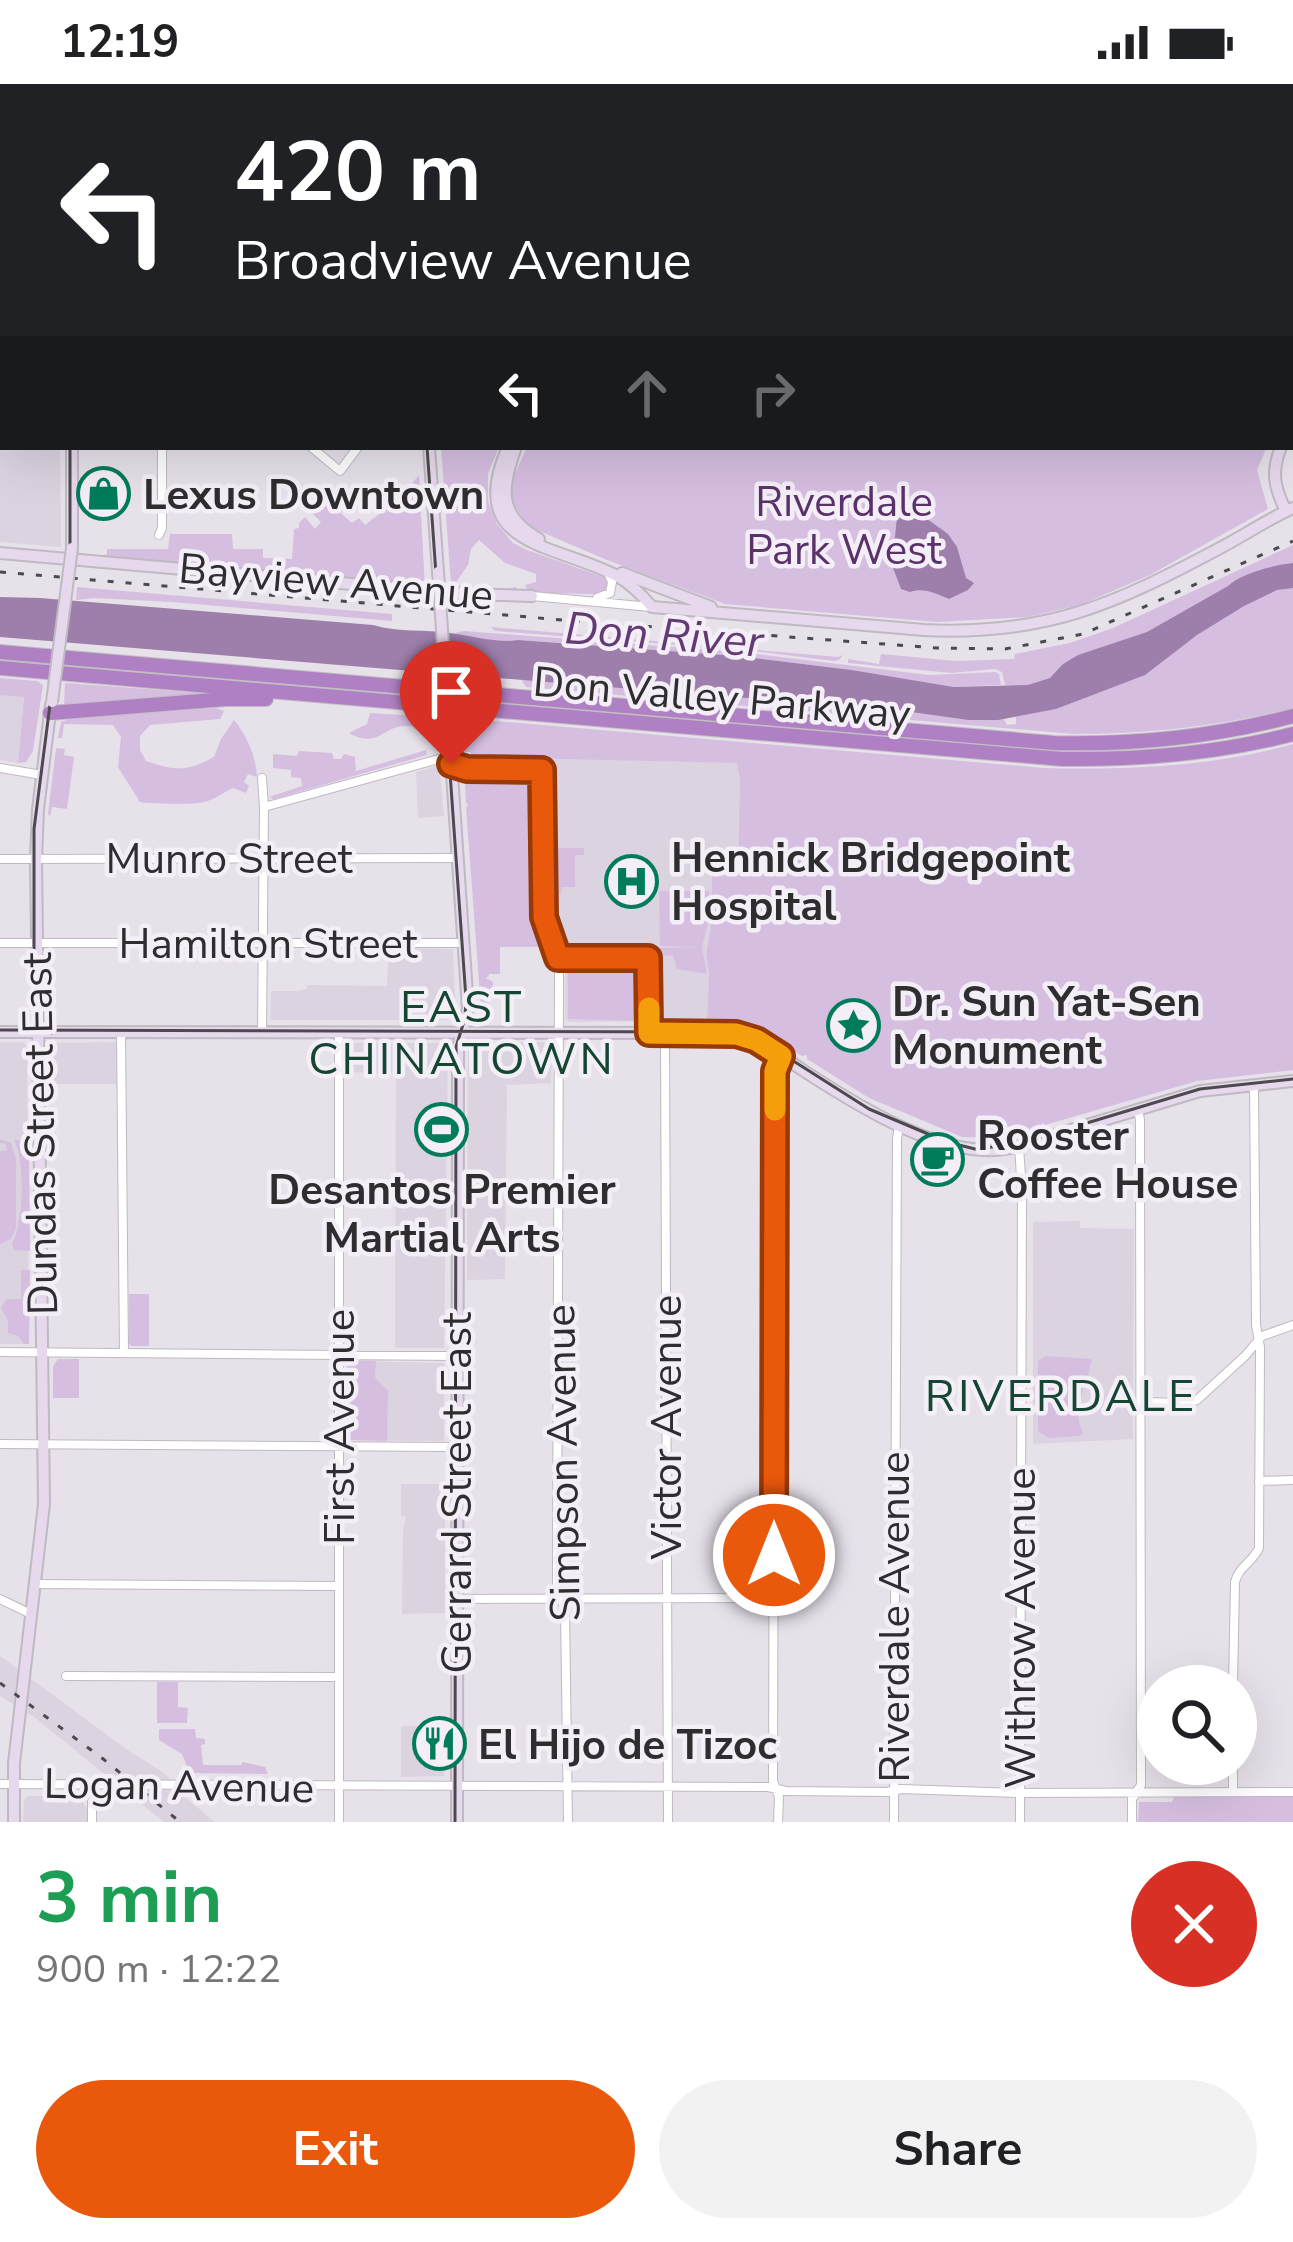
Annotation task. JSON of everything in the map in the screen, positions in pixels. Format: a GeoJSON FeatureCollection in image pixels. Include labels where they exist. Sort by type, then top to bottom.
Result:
{"type":"FeatureCollection","features":[{"type":"Feature","properties":{"kind":"highway","name":"Don Valley Parkway"},"geometry":{"type":"LineString","coordinates":[[0,652],[1054,743],[1190,738],[1293,716]]}},
{"type":"Feature","properties":{"kind":"highway","name":"Don Valley Parkway"},"geometry":{"type":"LineString","coordinates":[[0,668],[1062,759],[1158,758],[1293,734]]}},
{"type":"Feature","properties":{"kind":"highway"},"geometry":{"type":"LineString","coordinates":[[51,707],[316,696]]}},
{"type":"Feature","properties":{"kind":"main road","name":"Dundas Street East"},"geometry":{"type":"LineString","coordinates":[[14,1822],[7,1784],[14,1763],[44,1504],[36,859],[42,775],[72,548],[72,450]]}},
{"type":"Feature","properties":{"kind":"main road","name":"Gerrard Street East"},"geometry":{"type":"LineString","coordinates":[[429,450],[468,1009],[458,1045],[457,1822]]}},
{"type":"Feature","properties":{"kind":"main road"},"geometry":{"type":"LineString","coordinates":[[510,450],[495,480],[499,509],[507,524],[532,543],[604,570],[632,586],[652,607]]}},
{"type":"Feature","properties":{"kind":"main road"},"geometry":{"type":"LineString","coordinates":[[511,450],[506,501],[512,517],[528,533],[732,614]]}},
{"type":"Feature","properties":{"kind":"main road"},"geometry":{"type":"LineString","coordinates":[[1280,450],[1274,483],[1290,510]]}},
{"type":"Feature","properties":{"kind":"main road","name":"Bayview Avenue"},"geometry":{"type":"LineString","coordinates":[[652,607],[960,632],[1030,625],[1106,604],[1290,510]]}},
{"type":"Feature","properties":{"kind":"main road","name":"Bayview Avenue"},"geometry":{"type":"LineString","coordinates":[[0,554],[532,596]]}},
{"type":"Feature","properties":{"kind":"main road"},"geometry":{"type":"LineString","coordinates":[[0,1032],[741,1035],[855,1104],[971,1150],[1004,1150],[1200,1091],[1293,1081]]}},
{"type":"Feature","properties":{"kind":"street"},"geometry":{"type":"LineString","coordinates":[[159,535],[162,450]]}},
{"type":"Feature","properties":{"kind":"street"},"geometry":{"type":"LineString","coordinates":[[315,450],[340,471],[356,450]]}},
{"type":"Feature","properties":{"kind":"street"},"geometry":{"type":"LineString","coordinates":[[588,599],[610,593],[612,582],[604,570]]}},
{"type":"Feature","properties":{"kind":"street","name":"Bayview Avenue"},"geometry":{"type":"LineString","coordinates":[[532,596],[652,607]]}},
{"type":"Feature","properties":{"kind":"street"},"geometry":{"type":"LineString","coordinates":[[264,807],[430,761],[451,764]]}},
{"type":"Feature","properties":{"kind":"street","name":"Simpson Avenue"},"geometry":{"type":"LineString","coordinates":[[451,764],[467,769],[542,770],[544,917],[558,958],[557,1565],[565,1610],[568,1822]]}},
{"type":"Feature","properties":{"kind":"street"},"geometry":{"type":"LineString","coordinates":[[0,768],[42,775]]}},
{"type":"Feature","properties":{"kind":"street"},"geometry":{"type":"LineString","coordinates":[[262,778],[262,1031]]}},
{"type":"Feature","properties":{"kind":"street","name":"Munro Street"},"geometry":{"type":"LineString","coordinates":[[0,859],[458,858]]}},
{"type":"Feature","properties":{"kind":"street","name":"Hamilton Street"},"geometry":{"type":"LineString","coordinates":[[0,943],[464,943]]}},
{"type":"Feature","properties":{"kind":"street"},"geometry":{"type":"LineString","coordinates":[[558,958],[648,958],[649,1033]]}},
{"type":"Feature","properties":{"kind":"street"},"geometry":{"type":"LineString","coordinates":[[121,1032],[124,1353]]}},
{"type":"Feature","properties":{"kind":"street","name":"First Avenue"},"geometry":{"type":"LineString","coordinates":[[339,1032],[339,1822]]}},
{"type":"Feature","properties":{"kind":"street","name":"Victor Avenue"},"geometry":{"type":"LineString","coordinates":[[665,1033],[668,1822]]}},
{"type":"Feature","properties":{"kind":"street"},"geometry":{"type":"LineString","coordinates":[[778,1822],[779,1800],[773,1781],[775,1071],[781,1056]]}},
{"type":"Feature","properties":{"kind":"street"},"geometry":{"type":"LineString","coordinates":[[1233,1665],[1234,1582],[1258,1550],[1254,1083]]}},
{"type":"Feature","properties":{"kind":"street"},"geometry":{"type":"LineString","coordinates":[[1132,1822],[1132,1799],[1141,1785],[1138,1109]]}},
{"type":"Feature","properties":{"kind":"street","name":"Riverdale Avenue"},"geometry":{"type":"LineString","coordinates":[[894,1822],[900,1124]]}},
{"type":"Feature","properties":{"kind":"street","name":"Withrow Avenue"},"geometry":{"type":"LineString","coordinates":[[1019,1145],[1019,1822]]}},
{"type":"Feature","properties":{"kind":"street"},"geometry":{"type":"LineString","coordinates":[[1140,1402],[1197,1400],[1258,1339],[1293,1325]]}},
{"type":"Feature","properties":{"kind":"street"},"geometry":{"type":"LineString","coordinates":[[0,1352],[456,1356]]}},
{"type":"Feature","properties":{"kind":"street"},"geometry":{"type":"LineString","coordinates":[[0,1444],[456,1448]]}},
{"type":"Feature","properties":{"kind":"street"},"geometry":{"type":"LineString","coordinates":[[1259,1481],[1293,1480]]}},
{"type":"Feature","properties":{"kind":"street"},"geometry":{"type":"LineString","coordinates":[[36,1585],[339,1586]]}},
{"type":"Feature","properties":{"kind":"street"},"geometry":{"type":"LineString","coordinates":[[455,1599],[774,1598]]}},
{"type":"Feature","properties":{"kind":"street"},"geometry":{"type":"LineString","coordinates":[[0,1599],[33,1615]]}},
{"type":"Feature","properties":{"kind":"street"},"geometry":{"type":"LineString","coordinates":[[66,1676],[339,1677]]}},
{"type":"Feature","properties":{"kind":"street","name":"Logan Avenue"},"geometry":{"type":"LineString","coordinates":[[7,1784],[1293,1792]]}},
{"type":"Feature","properties":{"kind":"street"},"geometry":{"type":"LineString","coordinates":[[1233,1785],[1233,1792]]}},
{"type":"Feature","properties":{"kind":"street"},"geometry":{"type":"LineString","coordinates":[[92,1802],[92,1822]]}},
{"type":"Feature","properties":{"kind":"shaded area"},"geometry":{"type":"Polygon","coordinates":[[[0,450],[60,450],[61,547],[0,542],[0,450]]]}},
{"type":"Feature","properties":{"kind":"shaded area"},"geometry":{"type":"Polygon","coordinates":[[[900,489],[957,547],[966,578],[974,583],[968,590],[949,599],[901,589],[892,565],[900,489]]]}},
{"type":"Feature","properties":{"kind":"shaded area"},"geometry":{"type":"Polygon","coordinates":[[[1293,563],[1293,588],[1277,590],[1244,606],[1145,675],[1056,709],[998,720],[0,637],[0,597],[40,598],[373,625],[500,641],[738,656],[954,687],[1028,685],[1050,678],[1078,655],[1147,632],[1241,577],[1293,563]]]}},
{"type":"Feature","properties":{"kind":"shaded area"},"geometry":{"type":"Polygon","coordinates":[[[0,692],[24,694],[18,763],[0,760],[0,692]]]}},
{"type":"Feature","properties":{"kind":"shaded area","name":"Hennick Bridgepoint Hospital"},"geometry":{"type":"Polygon","coordinates":[[[551,758],[737,763],[738,867],[712,868],[707,1021],[565,1019],[566,953],[552,908],[551,758]]]}},
{"type":"Feature","properties":{"kind":"shaded area"},"geometry":{"type":"Polygon","coordinates":[[[436,766],[444,816],[418,818],[416,772],[436,766]]]}},
{"type":"Feature","properties":{"kind":"shaded area"},"geometry":{"type":"Polygon","coordinates":[[[389,948],[453,949],[456,1017],[270,1020],[271,991],[296,991],[307,985],[387,986],[389,948]]]}},
{"type":"Feature","properties":{"kind":"shaded area"},"geometry":{"type":"Polygon","coordinates":[[[0,1042],[24,1042],[27,1049],[29,1344],[0,1344],[0,1042]]]}},
{"type":"Feature","properties":{"kind":"shaded area"},"geometry":{"type":"Polygon","coordinates":[[[116,1042],[117,1084],[51,1084],[50,1043],[116,1042]]]}},
{"type":"Feature","properties":{"kind":"shaded area"},"geometry":{"type":"Polygon","coordinates":[[[345,1043],[448,1046],[444,1348],[395,1348],[396,1074],[345,1072],[345,1043]]]}},
{"type":"Feature","properties":{"kind":"shaded area"},"geometry":{"type":"Polygon","coordinates":[[[473,1043],[552,1045],[551,1083],[507,1085],[505,1279],[467,1280],[468,1047],[473,1043]]]}},
{"type":"Feature","properties":{"kind":"shaded area"},"geometry":{"type":"Polygon","coordinates":[[[1080,1221],[1080,1228],[1134,1229],[1133,1439],[1033,1444],[1033,1222],[1080,1221]]]}},
{"type":"Feature","properties":{"kind":"shaded area"},"geometry":{"type":"Polygon","coordinates":[[[349,1361],[444,1363],[444,1441],[351,1440],[347,1436],[349,1361]]]}},
{"type":"Feature","properties":{"kind":"shaded area"},"geometry":{"type":"Polygon","coordinates":[[[401,1484],[445,1484],[445,1613],[402,1614],[406,1517],[401,1516],[401,1484]]]}},
{"type":"Feature","properties":{"kind":"shaded area"},"geometry":{"type":"Polygon","coordinates":[[[0,1656],[164,1773],[215,1822],[164,1822],[34,1717],[0,1696],[0,1656]]]}},
{"type":"Feature","properties":{"kind":"shaded area"},"geometry":{"type":"Polygon","coordinates":[[[401,1726],[445,1726],[444,1776],[401,1777],[401,1726]]]}},
{"type":"Feature","properties":{"kind":"shaded area"},"geometry":{"type":"Polygon","coordinates":[[[27,1796],[83,1796],[87,1822],[23,1822],[27,1796]]]}},
{"type":"Feature","properties":{"kind":"green space"},"geometry":{"type":"Polygon","coordinates":[[[441,450],[498,450],[488,474],[488,501],[497,524],[513,543],[606,578],[608,586],[606,592],[597,594],[529,593],[525,585],[536,582],[536,574],[505,563],[479,540],[454,585],[516,587],[517,593],[456,592],[451,585],[441,450]]]}},
{"type":"Feature","properties":{"kind":"green space","name":"Riverdale Park West"},"geometry":{"type":"Polygon","coordinates":[[[526,450],[1266,450],[1257,470],[1268,509],[1150,575],[1080,605],[1028,617],[937,622],[725,604],[537,530],[524,521],[512,501],[512,480],[526,450]]]}},
{"type":"Feature","properties":{"kind":"green space"},"geometry":{"type":"Polygon","coordinates":[[[419,475],[425,588],[91,559],[90,555],[107,555],[107,549],[168,549],[170,534],[232,534],[233,549],[263,549],[263,558],[292,559],[294,529],[305,517],[315,529],[321,522],[311,512],[324,498],[352,523],[359,518],[365,525],[387,508],[378,497],[378,485],[387,498],[400,498],[419,475]]]}},
{"type":"Feature","properties":{"kind":"green space"},"geometry":{"type":"Polygon","coordinates":[[[1293,545],[1293,708],[1239,720],[1157,731],[1074,734],[526,687],[521,679],[861,705],[1016,724],[1016,686],[1005,685],[1002,672],[995,669],[951,673],[848,663],[848,659],[879,664],[881,654],[956,661],[1014,659],[1015,654],[1113,628],[1293,545]]]}},
{"type":"Feature","properties":{"kind":"green space"},"geometry":{"type":"Polygon","coordinates":[[[77,587],[392,614],[392,621],[172,602],[76,600],[77,587]]]}},
{"type":"Feature","properties":{"kind":"green space"},"geometry":{"type":"Polygon","coordinates":[[[491,627],[838,657],[843,655],[834,661],[491,627]]]}},
{"type":"Feature","properties":{"kind":"green space"},"geometry":{"type":"Polygon","coordinates":[[[455,633],[740,652],[929,675],[996,672],[1001,685],[954,687],[738,656],[485,641],[455,633]]]}},
{"type":"Feature","properties":{"kind":"green space"},"geometry":{"type":"Polygon","coordinates":[[[0,678],[43,685],[33,751],[26,762],[18,763],[24,697],[0,695],[0,678]]]}},
{"type":"Feature","properties":{"kind":"green space"},"geometry":{"type":"Polygon","coordinates":[[[65,683],[230,695],[64,707],[65,683]]]}},
{"type":"Feature","properties":{"kind":"green space"},"geometry":{"type":"Polygon","coordinates":[[[224,711],[220,719],[150,725],[140,736],[146,761],[181,768],[214,757],[234,720],[250,747],[257,777],[248,774],[246,793],[233,788],[199,803],[140,802],[118,767],[121,737],[113,725],[64,724],[62,738],[58,738],[61,722],[72,718],[224,711]]]}},
{"type":"Feature","properties":{"kind":"green space"},"geometry":{"type":"Polygon","coordinates":[[[370,713],[435,717],[436,727],[397,727],[367,739],[349,733],[367,724],[370,713]]]}},
{"type":"Feature","properties":{"kind":"green space"},"geometry":{"type":"Polygon","coordinates":[[[460,718],[1044,768],[1169,765],[1293,744],[1293,1070],[1197,1081],[1001,1138],[962,1137],[869,1098],[807,1055],[758,1030],[707,1021],[712,867],[738,866],[737,763],[471,757],[471,752],[462,752],[460,718]]]}},
{"type":"Feature","properties":{"kind":"green space"},"geometry":{"type":"Polygon","coordinates":[[[56,748],[74,757],[67,809],[52,807],[50,816],[48,814],[56,748]]]}},
{"type":"Feature","properties":{"kind":"green space"},"geometry":{"type":"Polygon","coordinates":[[[426,750],[427,755],[269,797],[302,786],[301,778],[291,777],[291,770],[273,768],[273,754],[332,753],[334,759],[341,759],[344,754],[355,757],[356,771],[426,750]]]}},
{"type":"Feature","properties":{"kind":"green space"},"geometry":{"type":"Polygon","coordinates":[[[525,777],[535,785],[533,889],[545,947],[500,947],[500,974],[486,978],[493,982],[488,1010],[481,1008],[465,785],[471,778],[525,777]]]}},
{"type":"Feature","properties":{"kind":"green space"},"geometry":{"type":"Polygon","coordinates":[[[552,848],[584,848],[584,855],[575,855],[575,887],[562,887],[561,894],[552,894],[552,848]]]}},
{"type":"Feature","properties":{"kind":"green space"},"geometry":{"type":"Polygon","coordinates":[[[659,891],[709,891],[702,947],[707,974],[677,969],[673,956],[660,955],[660,948],[699,947],[660,946],[659,891]]]}},
{"type":"Feature","properties":{"kind":"green space"},"geometry":{"type":"Polygon","coordinates":[[[637,969],[637,1021],[568,1019],[568,970],[637,969]]]}},
{"type":"Feature","properties":{"kind":"green space"},"geometry":{"type":"Polygon","coordinates":[[[0,1139],[11,1143],[16,1158],[16,1228],[11,1239],[0,1244],[0,1151],[7,1150],[0,1139]]]}},
{"type":"Feature","properties":{"kind":"green space"},"geometry":{"type":"Polygon","coordinates":[[[14,1140],[29,1140],[30,1251],[14,1250],[12,1243],[22,1192],[14,1140]]]}},
{"type":"Feature","properties":{"kind":"green space"},"geometry":{"type":"Polygon","coordinates":[[[21,1270],[30,1270],[29,1344],[8,1333],[1,1307],[7,1299],[21,1299],[21,1270]]]}},
{"type":"Feature","properties":{"kind":"green space"},"geometry":{"type":"Polygon","coordinates":[[[129,1294],[149,1294],[149,1346],[129,1344],[129,1294]]]}},
{"type":"Feature","properties":{"kind":"green space"},"geometry":{"type":"Polygon","coordinates":[[[1046,1356],[1092,1359],[1079,1406],[1080,1436],[1048,1438],[1038,1431],[1038,1361],[1046,1356]]]}},
{"type":"Feature","properties":{"kind":"green space"},"geometry":{"type":"Polygon","coordinates":[[[58,1359],[79,1359],[79,1398],[53,1398],[53,1366],[58,1359]]]}},
{"type":"Feature","properties":{"kind":"green space"},"geometry":{"type":"Polygon","coordinates":[[[349,1361],[376,1361],[375,1378],[388,1391],[387,1441],[347,1436],[349,1361]]]}},
{"type":"Feature","properties":{"kind":"green space"},"geometry":{"type":"Polygon","coordinates":[[[157,1682],[178,1682],[178,1707],[188,1708],[187,1723],[157,1723],[157,1682]]]}},
{"type":"Feature","properties":{"kind":"green space"},"geometry":{"type":"Polygon","coordinates":[[[159,1729],[195,1729],[196,1738],[205,1739],[203,1765],[243,1762],[265,1767],[268,1774],[190,1773],[182,1754],[159,1740],[159,1729]]]}},
{"type":"Feature","properties":{"kind":"green space"},"geometry":{"type":"Polygon","coordinates":[[[1174,1797],[1293,1797],[1293,1822],[1138,1822],[1139,1802],[1172,1802],[1174,1797]]]}},
{"type":"Feature","properties":{"kind":"tram line"},"geometry":{"type":"LineString","coordinates":[[52,1033],[40,1028],[34,1015],[34,829],[70,549],[70,450]]}},
{"type":"Feature","properties":{"kind":"tram line"},"geometry":{"type":"LineString","coordinates":[[427,450],[466,999],[456,1047],[455,1822]]}},
{"type":"Feature","properties":{"kind":"tram line"},"geometry":{"type":"LineString","coordinates":[[0,1030],[738,1032],[762,1041],[869,1109],[975,1149],[1017,1144],[1200,1089],[1293,1079]]}},
{"type":"Feature","properties":{"kind":"railway"},"geometry":{"type":"LineString","coordinates":[[0,572],[563,620],[1005,649],[1083,634],[1293,541]]}},
{"type":"Feature","properties":{"kind":"railway"},"geometry":{"type":"LineString","coordinates":[[0,1683],[180,1822]]}},
{"type":"Feature","properties":{"kind":"slow traffic"},"geometry":{"type":"LineString","coordinates":[[649,1008],[649,1033],[736,1034],[781,1056],[775,1071],[775,1110]]}},
{"type":"Feature","properties":{"kind":"place","name":"Lexus Downtown"},"geometry":{"type":"Point","coordinates":[104,494]}},
{"type":"Feature","properties":{"kind":"place","name":"Hennick Bridgepoint Hospital"},"geometry":{"type":"Point","coordinates":[632,881]}},
{"type":"Feature","properties":{"kind":"place","name":"Dr. Sun Yat-Sen Monument"},"geometry":{"type":"Point","coordinates":[853,1025]}},
{"type":"Feature","properties":{"kind":"place","name":"Desantos Premier Martial Arts"},"geometry":{"type":"Point","coordinates":[442,1130]}},
{"type":"Feature","properties":{"kind":"place","name":"Rooster Coffee House"},"geometry":{"type":"Point","coordinates":[938,1159]}},
{"type":"Feature","properties":{"kind":"place","name":"El Hijo de Tizoc"},"geometry":{"type":"Point","coordinates":[439,1744]}},
{"type":"Feature","properties":{"kind":"district","name":"EAST CHINATOWN"},"geometry":{"type":"Point","coordinates":[462,1032]}},
{"type":"Feature","properties":{"kind":"district","name":"RIVERDALE"},"geometry":{"type":"Point","coordinates":[1061,1395]}},
{"type":"Feature","properties":{"kind":"route"},"geometry":{"type":"LineString","coordinates":[[451,764],[467,769],[542,770],[544,917],[558,958],[648,958],[649,1033],[736,1034],[781,1056],[775,1071],[774,1555]]}},
{"type":"Feature","properties":{"kind":"water label","name":"Don River"},"geometry":{"type":"Point","coordinates":[664,634]}}]}
